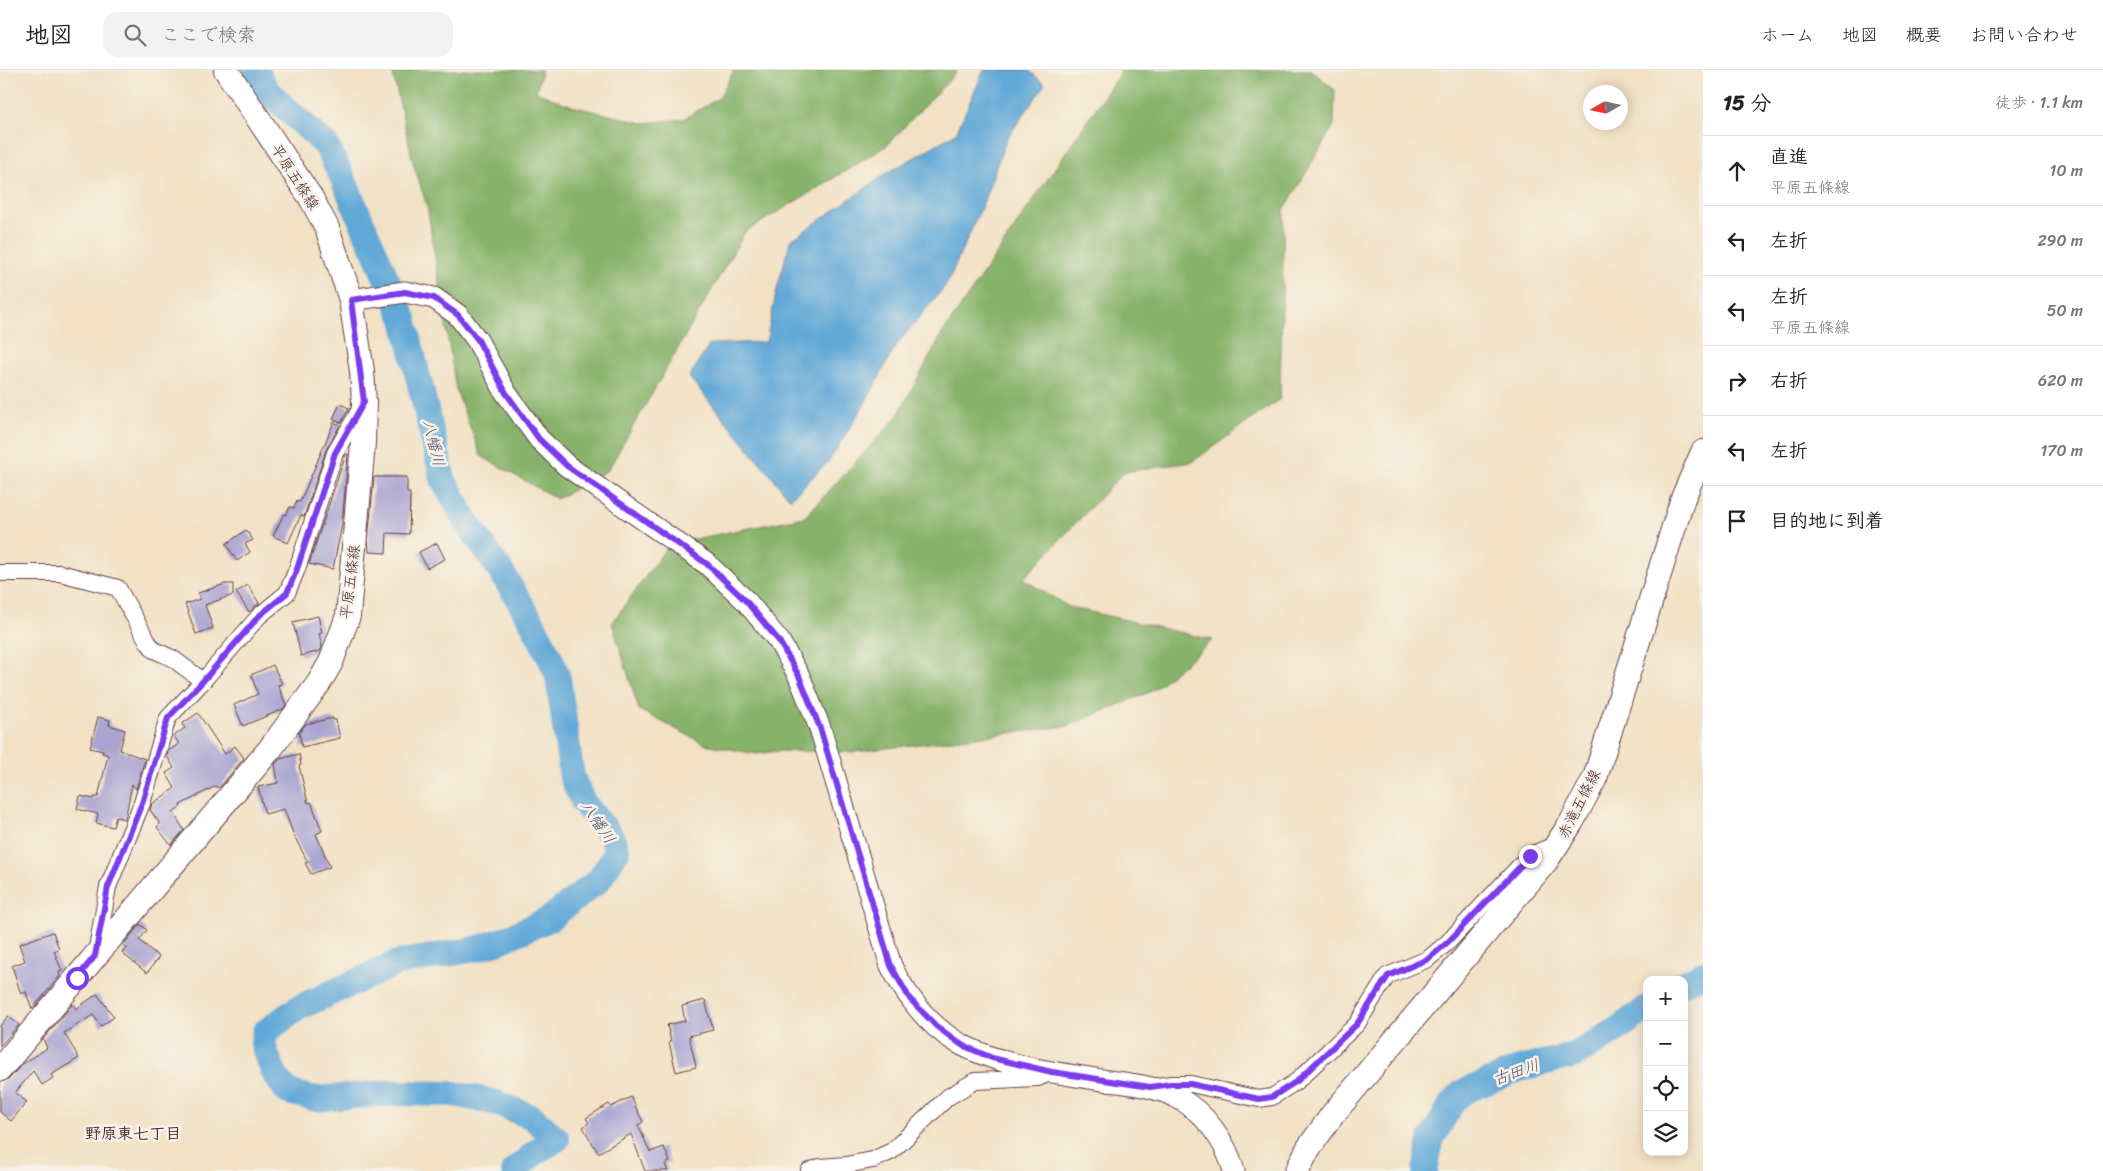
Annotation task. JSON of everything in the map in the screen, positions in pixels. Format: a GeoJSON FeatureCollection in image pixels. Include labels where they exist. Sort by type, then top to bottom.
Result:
{"type":"FeatureCollection","features":[{"type":"Feature","properties":{"kind":"main road","name":"平原五條線"},"geometry":{"type":"LineString","coordinates":[[0,1069],[244,782],[319,683],[331,662],[348,616],[363,443],[364,402],[351,300],[327,228],[311,198],[226,70]]}},
{"type":"Feature","properties":{"kind":"main road","name":"赤滝五條線"},"geometry":{"type":"LineString","coordinates":[[1297,1171],[1308,1149],[1332,1114],[1546,861],[1583,802],[1595,778],[1683,498],[1703,452]]}},
{"type":"Feature","properties":{"kind":"street"},"geometry":{"type":"LineString","coordinates":[[351,300],[405,292],[434,298],[458,315],[478,340],[506,393],[539,439],[567,466],[707,564],[751,607],[779,641],[799,676],[820,728],[891,966],[900,983],[922,1013],[962,1045],[992,1058],[1052,1072],[1150,1087],[1177,1097],[1199,1112],[1214,1130],[1231,1161],[1234,1171]]}},
{"type":"Feature","properties":{"kind":"street"},"geometry":{"type":"LineString","coordinates":[[95,956],[108,887],[142,803],[168,718],[259,616],[287,593],[300,560],[335,453],[364,402]]}},
{"type":"Feature","properties":{"kind":"street"},"geometry":{"type":"LineString","coordinates":[[0,573],[60,573],[118,588],[154,650],[172,658],[203,681]]}},
{"type":"Feature","properties":{"kind":"street"},"geometry":{"type":"LineString","coordinates":[[1150,1087],[1190,1084],[1259,1099],[1272,1097],[1297,1081],[1357,1024],[1388,976],[1428,959],[1448,942],[1530,856],[1558,844]]}},
{"type":"Feature","properties":{"kind":"street"},"geometry":{"type":"LineString","coordinates":[[809,1171],[820,1167],[873,1160],[892,1150],[948,1097],[975,1081],[1038,1078],[1052,1072]]}},
{"type":"Feature","properties":{"kind":"green space"},"geometry":{"type":"Polygon","coordinates":[[[392,70],[542,70],[536,92],[572,106],[643,123],[683,119],[719,98],[734,70],[955,70],[956,73],[885,147],[745,232],[608,470],[557,499],[481,456],[456,390],[427,206],[414,166],[392,70]]]}},
{"type":"Feature","properties":{"kind":"green space"},"geometry":{"type":"Polygon","coordinates":[[[1122,70],[1311,70],[1335,90],[1334,125],[1284,210],[1280,399],[1192,462],[1124,472],[1023,579],[1069,607],[1213,640],[1152,691],[1067,726],[855,752],[778,751],[756,754],[705,744],[639,710],[612,623],[669,544],[805,517],[897,417],[942,334],[1122,70]]]}},
{"type":"Feature","properties":{"kind":"water"},"geometry":{"type":"Polygon","coordinates":[[[984,70],[1028,70],[1045,84],[1006,140],[982,206],[947,284],[897,344],[864,405],[829,461],[790,499],[689,377],[710,344],[766,342],[777,289],[790,241],[884,175],[956,133],[984,70]]]}},
{"type":"Feature","properties":{"kind":"building"},"geometry":{"type":"Polygon","coordinates":[[[340,404],[349,408],[341,423],[333,419],[340,404]]]}},
{"type":"Feature","properties":{"kind":"building"},"geometry":{"type":"Polygon","coordinates":[[[334,422],[340,425],[326,450],[304,517],[301,515],[288,543],[273,536],[284,514],[286,515],[290,507],[294,508],[297,501],[300,502],[334,422]]]}},
{"type":"Feature","properties":{"kind":"building"},"geometry":{"type":"Polygon","coordinates":[[[346,454],[348,454],[342,524],[333,569],[309,564],[346,454]]]}},
{"type":"Feature","properties":{"kind":"building"},"geometry":{"type":"Polygon","coordinates":[[[374,477],[407,477],[407,493],[410,493],[409,534],[387,533],[386,553],[369,552],[368,541],[374,477]]]}},
{"type":"Feature","properties":{"kind":"building"},"geometry":{"type":"Polygon","coordinates":[[[246,530],[253,540],[245,544],[250,552],[237,561],[226,544],[246,530]]]}},
{"type":"Feature","properties":{"kind":"building"},"geometry":{"type":"Polygon","coordinates":[[[437,543],[445,559],[427,568],[419,552],[437,543]]]}},
{"type":"Feature","properties":{"kind":"building"},"geometry":{"type":"Polygon","coordinates":[[[225,584],[233,584],[233,595],[205,605],[213,628],[196,634],[185,604],[200,599],[198,593],[225,584]]]}},
{"type":"Feature","properties":{"kind":"building"},"geometry":{"type":"Polygon","coordinates":[[[248,585],[259,603],[249,612],[236,592],[248,585]]]}},
{"type":"Feature","properties":{"kind":"building"},"geometry":{"type":"Polygon","coordinates":[[[318,616],[322,633],[319,634],[322,647],[320,651],[301,656],[293,622],[318,616]]]}},
{"type":"Feature","properties":{"kind":"building"},"geometry":{"type":"Polygon","coordinates":[[[273,665],[282,684],[278,685],[286,705],[283,709],[243,726],[234,705],[258,694],[251,675],[273,665]]]}},
{"type":"Feature","properties":{"kind":"building"},"geometry":{"type":"Polygon","coordinates":[[[198,713],[225,754],[235,746],[244,758],[221,786],[218,788],[216,786],[180,805],[173,812],[184,830],[171,845],[157,827],[160,824],[150,810],[152,804],[175,788],[166,773],[174,768],[167,756],[168,751],[179,744],[174,736],[185,728],[182,724],[198,713]]]}},
{"type":"Feature","properties":{"kind":"building"},"geometry":{"type":"Polygon","coordinates":[[[98,717],[110,720],[109,725],[125,730],[120,750],[145,759],[136,789],[132,784],[125,819],[116,817],[113,827],[96,823],[98,814],[77,809],[80,796],[94,799],[94,797],[98,797],[108,755],[102,753],[103,751],[90,748],[98,717]]]}},
{"type":"Feature","properties":{"kind":"building"},"geometry":{"type":"Polygon","coordinates":[[[333,718],[333,720],[336,720],[340,738],[302,747],[299,733],[306,724],[333,718]]]}},
{"type":"Feature","properties":{"kind":"building"},"geometry":{"type":"Polygon","coordinates":[[[299,754],[301,765],[299,766],[308,803],[311,802],[322,831],[316,834],[330,867],[311,874],[305,863],[308,862],[294,836],[284,809],[265,814],[258,787],[278,783],[275,764],[280,759],[299,754]]]}},
{"type":"Feature","properties":{"kind":"building"},"geometry":{"type":"Polygon","coordinates":[[[140,924],[147,930],[139,940],[159,957],[147,973],[122,953],[127,948],[123,945],[140,924]]]}},
{"type":"Feature","properties":{"kind":"building"},"geometry":{"type":"Polygon","coordinates":[[[53,932],[59,949],[54,951],[62,971],[59,972],[60,976],[32,1009],[26,992],[21,994],[12,966],[25,961],[19,944],[53,932]]]}},
{"type":"Feature","properties":{"kind":"building"},"geometry":{"type":"Polygon","coordinates":[[[97,994],[114,1017],[101,1026],[93,1015],[64,1033],[79,1058],[51,1075],[53,1078],[42,1085],[33,1071],[15,1093],[27,1102],[11,1121],[0,1112],[0,1082],[10,1078],[21,1065],[47,1048],[43,1039],[73,1004],[76,1009],[97,994]]]}},
{"type":"Feature","properties":{"kind":"building"},"geometry":{"type":"Polygon","coordinates":[[[705,1000],[713,1030],[689,1036],[696,1067],[676,1072],[667,1025],[685,1021],[682,1006],[705,1000]]]}},
{"type":"Feature","properties":{"kind":"building"},"geometry":{"type":"Polygon","coordinates":[[[8,1016],[19,1025],[0,1046],[0,1026],[8,1016]]]}},
{"type":"Feature","properties":{"kind":"building"},"geometry":{"type":"Polygon","coordinates":[[[631,1097],[643,1122],[638,1125],[650,1152],[664,1147],[670,1162],[665,1164],[668,1171],[645,1171],[631,1134],[598,1153],[583,1127],[589,1123],[586,1118],[609,1104],[611,1107],[631,1097]]]}},
{"type":"Feature","properties":{"kind":"waterway","name":"八幡川"},"geometry":{"type":"LineString","coordinates":[[256,70],[267,91],[326,145],[343,179],[404,319],[443,479],[464,518],[500,570],[532,622],[553,664],[558,678],[572,777],[583,802],[611,836],[617,851],[599,880],[549,919],[500,941],[476,949],[397,963],[298,1008],[265,1032],[263,1044],[275,1075],[288,1092],[316,1099],[389,1093],[455,1094],[494,1102],[532,1117],[557,1139],[537,1151],[514,1171]]}},
{"type":"Feature","properties":{"kind":"waterway","name":"古田川"},"geometry":{"type":"LineString","coordinates":[[1688,981],[1703,974]]}},
{"type":"Feature","properties":{"kind":"waterway","name":"古田川"},"geometry":{"type":"LineString","coordinates":[[1425,1171],[1431,1140],[1452,1103],[1463,1092],[1519,1069],[1575,1055],[1612,1033],[1643,1011]]}},
{"type":"Feature","properties":{"kind":"district","name":"野原東七丁目"},"geometry":{"type":"Point","coordinates":[133,1133]}},
{"type":"Feature","properties":{"kind":"route"},"geometry":{"type":"LineString","coordinates":[[77,978],[95,956],[108,887],[142,803],[168,718],[259,616],[287,593],[297,569],[335,453],[364,402],[362,371],[351,300],[405,292],[434,298],[458,315],[478,340],[506,393],[539,439],[567,466],[707,564],[746,601],[779,641],[799,676],[820,728],[891,966],[910,999],[922,1013],[962,1045],[992,1058],[1052,1072],[1150,1087],[1190,1084],[1259,1099],[1272,1097],[1297,1081],[1357,1024],[1388,976],[1428,959],[1448,942],[1530,856]]}}]}
